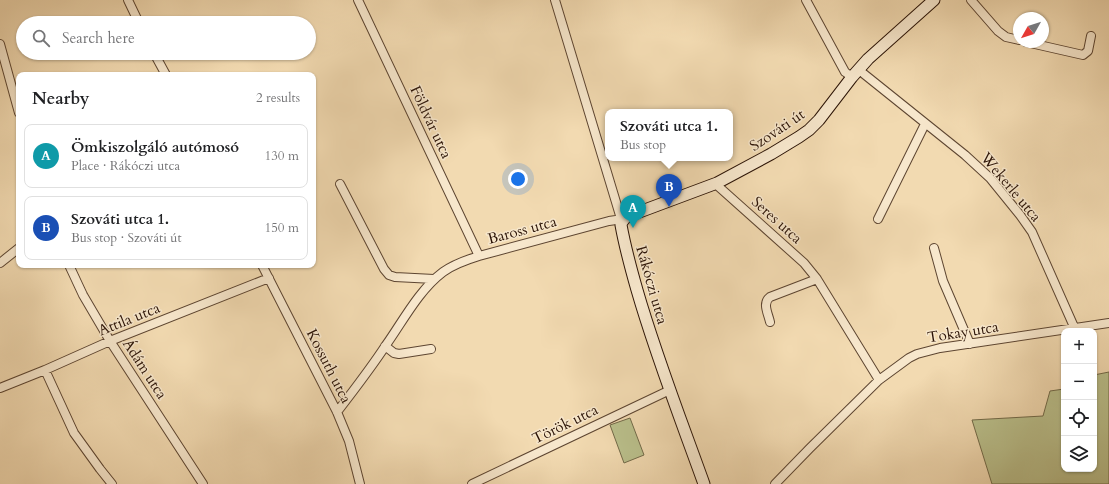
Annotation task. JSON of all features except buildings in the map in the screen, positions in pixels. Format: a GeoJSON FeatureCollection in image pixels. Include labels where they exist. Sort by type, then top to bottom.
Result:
{"type":"FeatureCollection","features":[{"type":"Feature","properties":{"kind":"main road","name":"Szováti út"},"geometry":{"type":"LineString","coordinates":[[622,222],[626,217],[717,183],[789,144],[809,130],[875,52],[934,0]]}},
{"type":"Feature","properties":{"kind":"main road","name":"Rákóczi utca"},"geometry":{"type":"LineString","coordinates":[[622,222],[621,225],[627,251],[642,307],[657,354],[704,484]]}},
{"type":"Feature","properties":{"kind":"street"},"geometry":{"type":"LineString","coordinates":[[128,0],[136,16]]}},
{"type":"Feature","properties":{"kind":"street","name":"Földvár utca"},"geometry":{"type":"LineString","coordinates":[[358,0],[479,256]]}},
{"type":"Feature","properties":{"kind":"street","name":"Rákóczi utca"},"geometry":{"type":"LineString","coordinates":[[556,0],[622,222]]}},
{"type":"Feature","properties":{"kind":"street","name":"Wekerle utca"},"geometry":{"type":"LineString","coordinates":[[806,0],[845,72],[855,74],[925,124],[965,155],[982,170],[1020,215],[1032,232],[1075,328]]}},
{"type":"Feature","properties":{"kind":"street"},"geometry":{"type":"LineString","coordinates":[[972,0],[998,31],[1006,37],[1013,39]]}},
{"type":"Feature","properties":{"kind":"street"},"geometry":{"type":"LineString","coordinates":[[1049,47],[1083,55],[1088,51],[1091,36]]}},
{"type":"Feature","properties":{"kind":"street"},"geometry":{"type":"LineString","coordinates":[[0,44],[16,102]]}},
{"type":"Feature","properties":{"kind":"street"},"geometry":{"type":"LineString","coordinates":[[158,60],[164,72]]}},
{"type":"Feature","properties":{"kind":"street"},"geometry":{"type":"LineString","coordinates":[[878,219],[925,124]]}},
{"type":"Feature","properties":{"kind":"street","name":"Seres utca"},"geometry":{"type":"LineString","coordinates":[[717,183],[719,187],[804,263],[817,279],[879,380]]}},
{"type":"Feature","properties":{"kind":"street"},"geometry":{"type":"LineString","coordinates":[[340,184],[387,273],[395,277],[434,279]]}},
{"type":"Feature","properties":{"kind":"street","name":"Baross utca"},"geometry":{"type":"LineString","coordinates":[[337,412],[422,293],[434,279],[454,265],[479,256],[609,221],[616,220],[622,222]]}},
{"type":"Feature","properties":{"kind":"street"},"geometry":{"type":"LineString","coordinates":[[934,248],[943,281],[970,344]]}},
{"type":"Feature","properties":{"kind":"street"},"geometry":{"type":"LineString","coordinates":[[0,263],[16,250]]}},
{"type":"Feature","properties":{"kind":"street","name":"Ádám utca"},"geometry":{"type":"LineString","coordinates":[[70,268],[83,295],[110,341],[203,484]]}},
{"type":"Feature","properties":{"kind":"street","name":"Kossuth utca"},"geometry":{"type":"LineString","coordinates":[[264,268],[337,412],[349,441],[360,484]]}},
{"type":"Feature","properties":{"kind":"street","name":"Attila utca"},"geometry":{"type":"LineString","coordinates":[[0,388],[46,370],[110,341],[269,278]]}},
{"type":"Feature","properties":{"kind":"street"},"geometry":{"type":"LineString","coordinates":[[770,322],[765,303],[770,297],[817,279]]}},
{"type":"Feature","properties":{"kind":"street","name":"Tokay utca"},"geometry":{"type":"LineString","coordinates":[[1082,328],[1109,324]]}},
{"type":"Feature","properties":{"kind":"street","name":"Tokay utca"},"geometry":{"type":"LineString","coordinates":[[775,484],[879,380],[917,354],[940,348],[1061,331]]}},
{"type":"Feature","properties":{"kind":"street"},"geometry":{"type":"LineString","coordinates":[[385,346],[391,352],[399,354],[431,349]]}},
{"type":"Feature","properties":{"kind":"street"},"geometry":{"type":"LineString","coordinates":[[46,370],[74,433],[112,484]]}},
{"type":"Feature","properties":{"kind":"street","name":"Török utca"},"geometry":{"type":"LineString","coordinates":[[472,484],[670,390]]}},
{"type":"Feature","properties":{"kind":"green space"},"geometry":{"type":"Polygon","coordinates":[[[1109,372],[1109,484],[992,484],[972,420],[1043,416],[1050,391],[1061,389],[1061,472],[1097,472],[1097,374],[1109,372]]]}},
{"type":"Feature","properties":{"kind":"green space"},"geometry":{"type":"Polygon","coordinates":[[[630,418],[644,455],[624,463],[610,425],[630,418]]]}},
{"type":"Feature","properties":{"kind":"place","name":"Szováti utca 1."},"geometry":{"type":"Point","coordinates":[669,207]}},
{"type":"Feature","properties":{"kind":"place","name":"Ömkiszolgáló autómosó"},"geometry":{"type":"Point","coordinates":[633,228]}}]}
